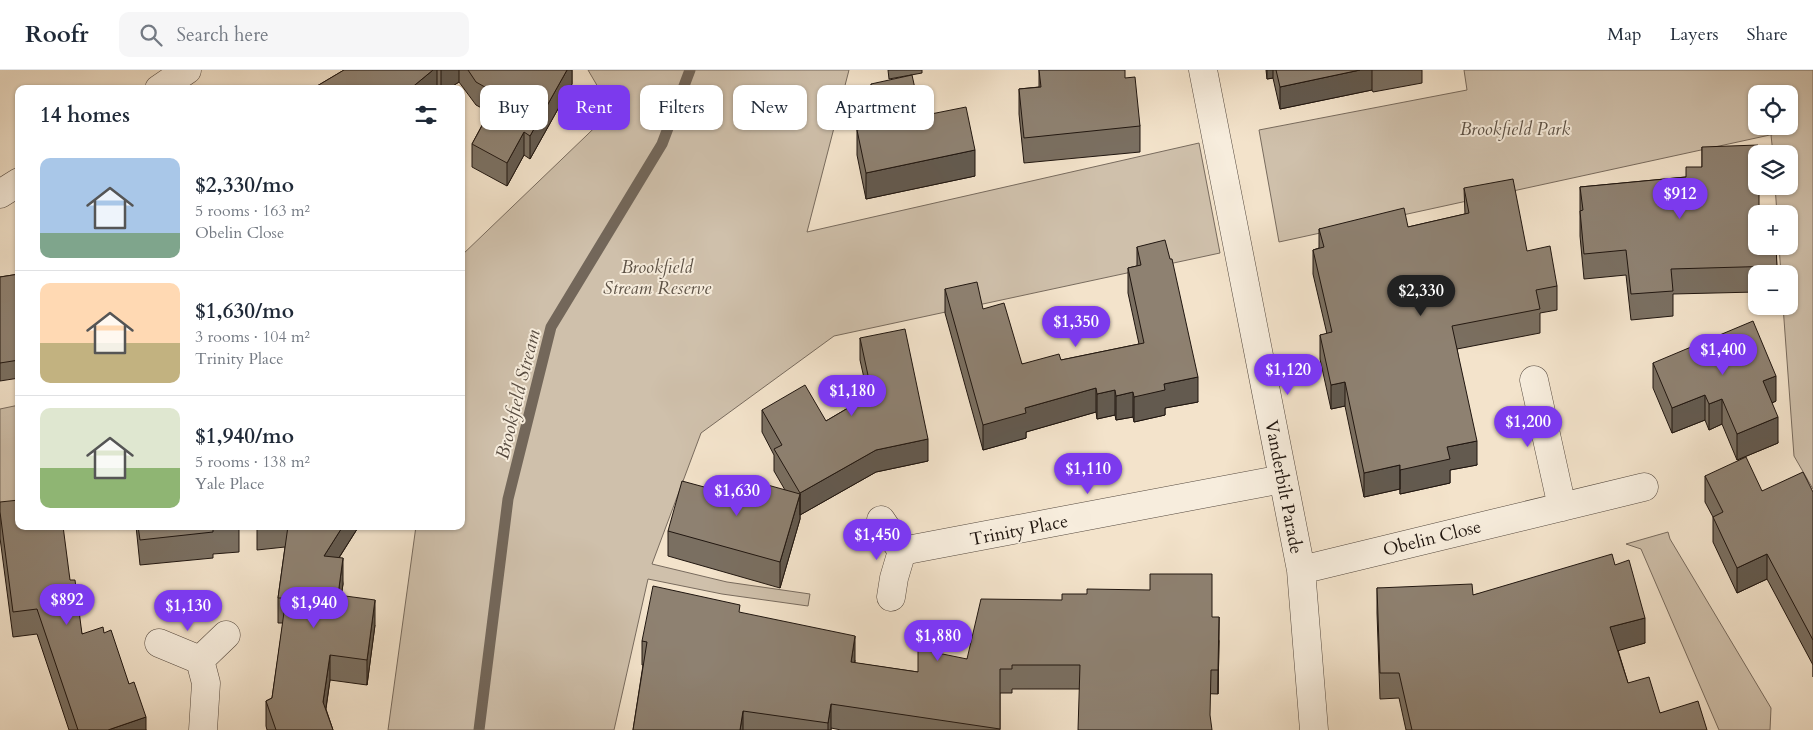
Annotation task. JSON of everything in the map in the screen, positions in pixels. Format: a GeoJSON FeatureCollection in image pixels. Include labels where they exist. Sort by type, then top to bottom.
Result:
{"type":"FeatureCollection","features":[{"type":"Feature","properties":{"kind":"street"},"geometry":{"type":"LineString","coordinates":[[165,85],[186,70]]}},
{"type":"Feature","properties":{"kind":"street","name":"Vanderbilt Parade"},"geometry":{"type":"LineString","coordinates":[[1203,70],[1301,570],[1314,730]]}},
{"type":"Feature","properties":{"kind":"street"},"geometry":{"type":"LineString","coordinates":[[0,194],[15,185]]}},
{"type":"Feature","properties":{"kind":"street"},"geometry":{"type":"LineString","coordinates":[[1534,380],[1562,507]]}},
{"type":"Feature","properties":{"kind":"street","name":"Trinity Place"},"geometry":{"type":"LineString","coordinates":[[902,552],[1282,479]]}},
{"type":"Feature","properties":{"kind":"street","name":"Obelin Close"},"geometry":{"type":"LineString","coordinates":[[1301,570],[1644,487]]}},
{"type":"Feature","properties":{"kind":"street"},"geometry":{"type":"LineString","coordinates":[[881,520],[902,552],[894,578],[891,597]]}},
{"type":"Feature","properties":{"kind":"street"},"geometry":{"type":"LineString","coordinates":[[200,660],[226,635]]}},
{"type":"Feature","properties":{"kind":"street"},"geometry":{"type":"LineString","coordinates":[[159,643],[200,660]]}},
{"type":"Feature","properties":{"kind":"street"},"geometry":{"type":"LineString","coordinates":[[200,660],[206,683],[203,730]]}},
{"type":"Feature","properties":{"kind":"green space","name":"Brookfield Stream Reserve"},"geometry":{"type":"Polygon","coordinates":[[[588,70],[849,70],[845,85],[817,85],[817,130],[833,130],[807,232],[1199,143],[1220,253],[834,336],[701,433],[652,564],[727,582],[810,594],[808,606],[722,594],[648,579],[614,730],[388,730],[415,530],[465,530],[465,252],[592,130],[630,130],[630,85],[597,85],[588,70]]]}},
{"type":"Feature","properties":{"kind":"green space","name":"Brookfield Park"},"geometry":{"type":"Polygon","coordinates":[[[1464,70],[1813,70],[1813,489],[1794,456],[1784,315],[1798,315],[1798,265],[1780,265],[1780,255],[1798,255],[1798,205],[1776,205],[1776,195],[1798,195],[1798,145],[1772,145],[1771,135],[1798,135],[1798,85],[1748,85],[1748,135],[1770,135],[1279,242],[1259,130],[1467,90],[1464,70]]]}},
{"type":"Feature","properties":{"kind":"green space"},"geometry":{"type":"Polygon","coordinates":[[[15,406],[15,512],[0,515],[0,409],[15,406]]]}},
{"type":"Feature","properties":{"kind":"green space"},"geometry":{"type":"Polygon","coordinates":[[[1668,532],[1670,539],[1771,708],[1770,730],[1719,730],[1641,549],[1626,544],[1668,532]]]}},
{"type":"Feature","properties":{"kind":"building"},"geometry":{"type":"Polygon","coordinates":[[[344,70],[433,70],[415,85],[319,85],[344,70]]]}},
{"type":"Feature","properties":{"kind":"building"},"geometry":{"type":"Polygon","coordinates":[[[468,70],[567,70],[548,104],[548,85],[481,85],[476,82],[468,70]]]}},
{"type":"Feature","properties":{"kind":"building"},"geometry":{"type":"Polygon","coordinates":[[[1039,70],[1125,70],[1125,78],[1135,77],[1140,126],[1024,138],[1019,89],[1041,87],[1039,70]]]}},
{"type":"Feature","properties":{"kind":"building"},"geometry":{"type":"Polygon","coordinates":[[[1276,70],[1360,70],[1280,87],[1276,70]]]}},
{"type":"Feature","properties":{"kind":"building"},"geometry":{"type":"Polygon","coordinates":[[[912,75],[914,85],[871,85],[912,75]]]}},
{"type":"Feature","properties":{"kind":"building"},"geometry":{"type":"Polygon","coordinates":[[[966,107],[975,150],[866,173],[857,130],[934,130],[934,113],[966,107]]]}},
{"type":"Feature","properties":{"kind":"building"},"geometry":{"type":"Polygon","coordinates":[[[480,129],[533,130],[530,136],[524,132],[507,163],[472,144],[480,129]]]}},
{"type":"Feature","properties":{"kind":"building"},"geometry":{"type":"Polygon","coordinates":[[[1748,145],[1748,195],[1759,195],[1759,205],[1748,205],[1748,255],[1776,255],[1777,265],[1671,269],[1673,291],[1631,294],[1626,250],[1584,254],[1580,211],[1583,210],[1580,187],[1686,177],[1686,167],[1702,167],[1702,147],[1748,145]]]}},
{"type":"Feature","properties":{"kind":"building"},"geometry":{"type":"Polygon","coordinates":[[[1513,179],[1527,251],[1550,246],[1557,286],[1536,290],[1540,309],[1452,326],[1477,441],[1447,447],[1450,459],[1400,470],[1400,465],[1364,473],[1345,382],[1331,385],[1320,335],[1332,332],[1313,250],[1324,247],[1319,229],[1404,208],[1408,227],[1469,213],[1464,188],[1513,179]]]}},
{"type":"Feature","properties":{"kind":"building"},"geometry":{"type":"Polygon","coordinates":[[[1165,240],[1170,259],[1172,259],[1198,377],[1164,384],[1165,390],[1134,397],[1133,392],[1116,396],[1115,390],[1097,394],[1096,388],[1025,408],[1026,413],[983,425],[945,289],[977,282],[983,309],[1004,303],[1022,364],[1059,354],[1061,360],[1144,343],[1128,268],[1141,265],[1137,247],[1165,240]]]}},
{"type":"Feature","properties":{"kind":"building"},"geometry":{"type":"Polygon","coordinates":[[[15,275],[15,361],[0,363],[0,277],[15,275]]]}},
{"type":"Feature","properties":{"kind":"building"},"geometry":{"type":"Polygon","coordinates":[[[1753,321],[1776,376],[1763,381],[1778,417],[1737,434],[1722,399],[1709,404],[1705,395],[1672,408],[1653,363],[1753,321]]]}},
{"type":"Feature","properties":{"kind":"building"},"geometry":{"type":"Polygon","coordinates":[[[905,329],[928,439],[876,450],[800,493],[774,449],[782,445],[762,410],[805,385],[826,421],[872,394],[860,338],[905,329]]]}},
{"type":"Feature","properties":{"kind":"building"},"geometry":{"type":"Polygon","coordinates":[[[1746,457],[1762,491],[1803,472],[1813,492],[1813,640],[1767,554],[1737,568],[1713,517],[1723,512],[1705,476],[1746,457]]]}},
{"type":"Feature","properties":{"kind":"building"},"geometry":{"type":"Polygon","coordinates":[[[735,476],[800,494],[780,562],[668,531],[682,481],[730,494],[735,476]]]}},
{"type":"Feature","properties":{"kind":"building"},"geometry":{"type":"Polygon","coordinates":[[[15,500],[15,530],[64,530],[70,580],[75,580],[82,634],[103,627],[104,633],[111,630],[129,684],[134,682],[146,717],[108,730],[78,730],[37,609],[13,612],[0,502],[15,500]]]}},
{"type":"Feature","properties":{"kind":"building"},"geometry":{"type":"Polygon","coordinates":[[[139,530],[213,530],[213,532],[140,540],[139,530]]]}},
{"type":"Feature","properties":{"kind":"building"},"geometry":{"type":"Polygon","coordinates":[[[287,530],[340,530],[324,556],[343,558],[338,595],[375,600],[367,660],[330,655],[323,702],[333,730],[276,730],[266,701],[272,698],[286,598],[278,598],[287,530]]]}},
{"type":"Feature","properties":{"kind":"building"},"geometry":{"type":"Polygon","coordinates":[[[1612,554],[1615,565],[1629,560],[1645,618],[1610,627],[1628,683],[1649,677],[1660,713],[1698,701],[1707,730],[1412,730],[1399,673],[1380,673],[1377,588],[1472,584],[1473,595],[1612,554]]]}},
{"type":"Feature","properties":{"kind":"building"},"geometry":{"type":"Polygon","coordinates":[[[1150,574],[1212,574],[1212,617],[1219,617],[1218,670],[1211,670],[1210,715],[1212,730],[1078,730],[1080,665],[1012,665],[1012,669],[1000,669],[1000,729],[831,704],[828,723],[743,711],[740,730],[633,730],[647,642],[642,641],[653,586],[740,605],[739,612],[855,636],[851,662],[918,672],[918,649],[967,659],[981,599],[1062,600],[1062,594],[1087,594],[1087,589],[1150,590],[1150,574]]]}},
{"type":"Feature","properties":{"kind":"waterway","name":"Brookfield Stream"},"geometry":{"type":"LineString","coordinates":[[479,730],[508,499],[551,327],[662,144],[690,70]]}}]}
